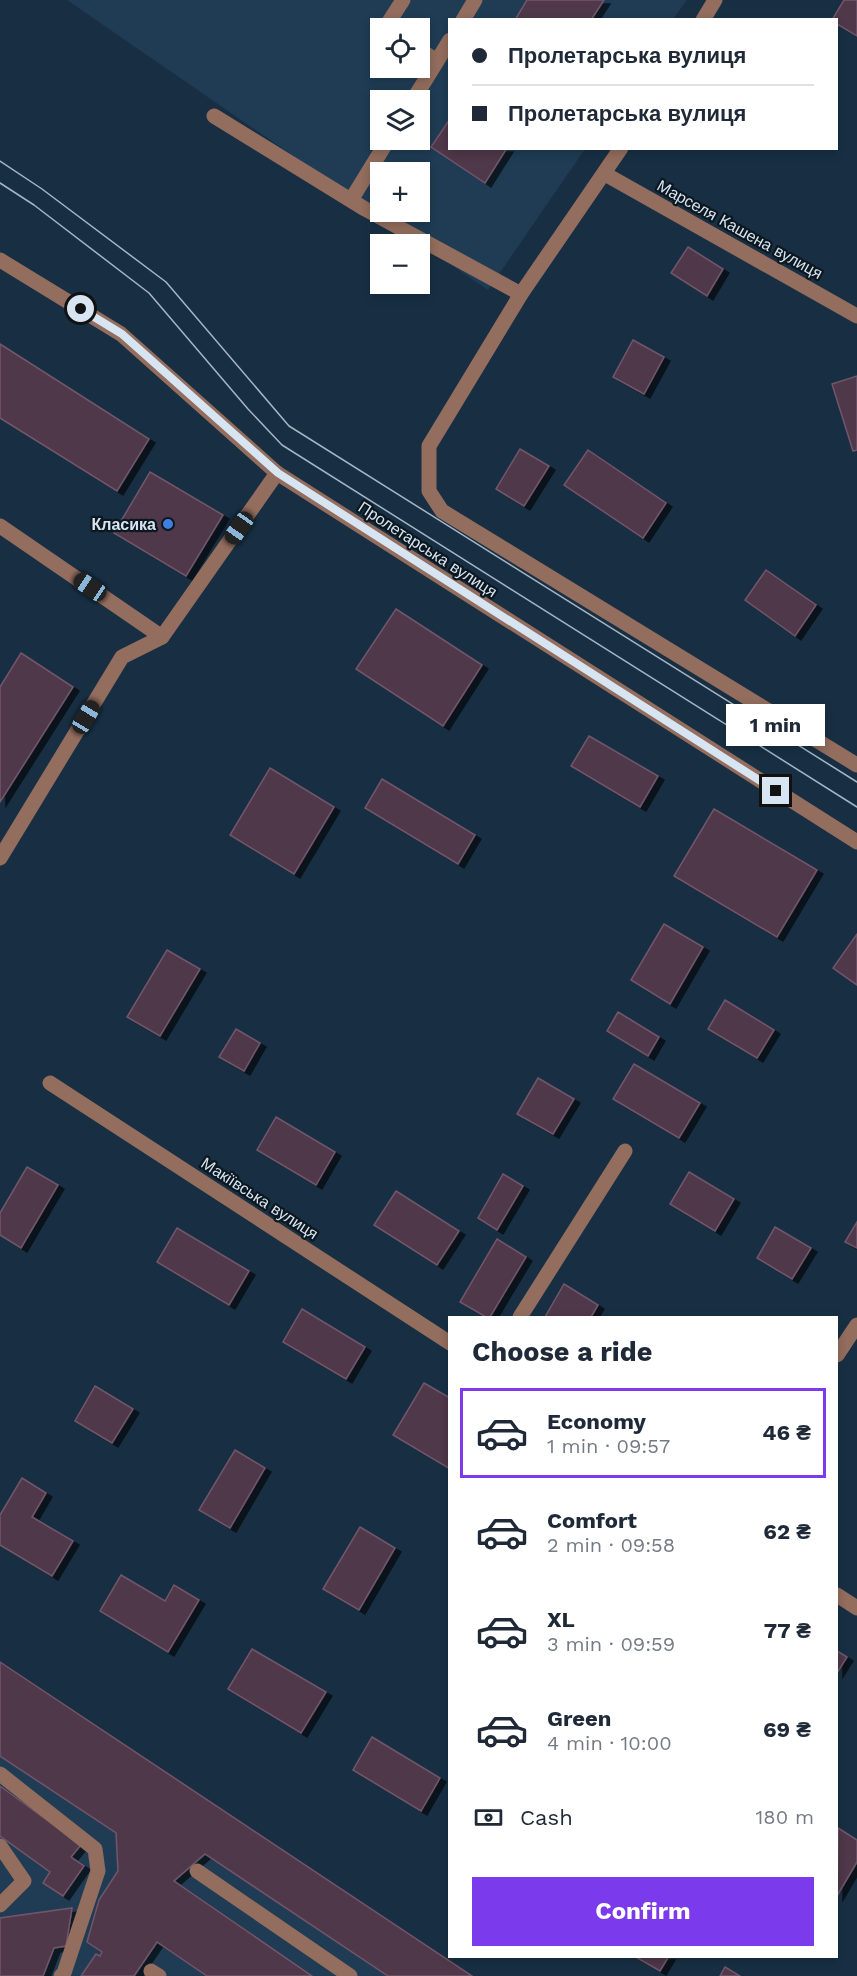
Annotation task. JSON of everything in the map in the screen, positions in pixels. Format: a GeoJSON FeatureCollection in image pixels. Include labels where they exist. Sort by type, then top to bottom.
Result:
{"type":"FeatureCollection","features":[{"type":"Feature","properties":{"kind":"street"},"geometry":{"type":"LineString","coordinates":[[392,18],[404,0]]}},
{"type":"Feature","properties":{"kind":"street"},"geometry":{"type":"LineString","coordinates":[[464,18],[475,0]]}},
{"type":"Feature","properties":{"kind":"street"},"geometry":{"type":"LineString","coordinates":[[704,18],[715,0]]}},
{"type":"Feature","properties":{"kind":"street"},"geometry":{"type":"LineString","coordinates":[[419,90],[448,44]]}},
{"type":"Feature","properties":{"kind":"street"},"geometry":{"type":"LineString","coordinates":[[430,56],[438,61]]}},
{"type":"Feature","properties":{"kind":"street"},"geometry":{"type":"LineString","coordinates":[[214,116],[351,200],[520,294]]}},
{"type":"Feature","properties":{"kind":"street"},"geometry":{"type":"LineString","coordinates":[[351,200],[382,150]]}},
{"type":"Feature","properties":{"kind":"street"},"geometry":{"type":"LineString","coordinates":[[620,150],[520,294],[429,446],[429,491],[442,511],[857,765]]}},
{"type":"Feature","properties":{"kind":"street","name":"Марселя Кашена вулиця"},"geometry":{"type":"LineString","coordinates":[[605,174],[857,316]]}},
{"type":"Feature","properties":{"kind":"street","name":"Пролетарська вулиця"},"geometry":{"type":"LineString","coordinates":[[0,260],[122,334],[278,473],[857,842]]}},
{"type":"Feature","properties":{"kind":"street"},"geometry":{"type":"LineString","coordinates":[[0,858],[123,657],[162,637],[278,473]]}},
{"type":"Feature","properties":{"kind":"street"},"geometry":{"type":"LineString","coordinates":[[0,526],[162,637]]}},
{"type":"Feature","properties":{"kind":"street","name":"Макіївська вулиця"},"geometry":{"type":"LineString","coordinates":[[50,1083],[448,1342]]}},
{"type":"Feature","properties":{"kind":"street"},"geometry":{"type":"LineString","coordinates":[[521,1316],[625,1151]]}},
{"type":"Feature","properties":{"kind":"street"},"geometry":{"type":"LineString","coordinates":[[838,1354],[857,1325]]}},
{"type":"Feature","properties":{"kind":"street"},"geometry":{"type":"LineString","coordinates":[[838,1596],[857,1608]]}},
{"type":"Feature","properties":{"kind":"street"},"geometry":{"type":"LineString","coordinates":[[0,1774],[95,1848],[98,1871],[64,1973],[61,1976]]}},
{"type":"Feature","properties":{"kind":"street"},"geometry":{"type":"LineString","coordinates":[[0,1846],[24,1881],[0,1905]]}},
{"type":"Feature","properties":{"kind":"street"},"geometry":{"type":"LineString","coordinates":[[197,1871],[350,1976]]}},
{"type":"Feature","properties":{"kind":"shaded area"},"geometry":{"type":"Polygon","coordinates":[[[67,0],[687,0],[674,18],[448,18],[448,150],[584,150],[488,290],[430,250],[430,234],[407,234],[389,222],[430,222],[430,162],[370,162],[370,209],[67,0]]]}},
{"type":"Feature","properties":{"kind":"shaded area"},"geometry":{"type":"Polygon","coordinates":[[[0,1683],[459,1976],[0,1976],[0,1683]]]}},
{"type":"Feature","properties":{"kind":"building"},"geometry":{"type":"Polygon","coordinates":[[[527,0],[604,0],[592,18],[516,18],[527,0]]]}},
{"type":"Feature","properties":{"kind":"building"},"geometry":{"type":"Polygon","coordinates":[[[844,0],[857,0],[857,36],[838,25],[838,18],[833,18],[844,0]]]}},
{"type":"Feature","properties":{"kind":"building"},"geometry":{"type":"Polygon","coordinates":[[[448,122],[448,150],[506,150],[485,183],[431,147],[448,122]]]}},
{"type":"Feature","properties":{"kind":"building"},"geometry":{"type":"Polygon","coordinates":[[[688,247],[723,269],[707,296],[671,273],[688,247]]]}},
{"type":"Feature","properties":{"kind":"building"},"geometry":{"type":"Polygon","coordinates":[[[633,340],[664,357],[644,394],[613,377],[633,340]]]}},
{"type":"Feature","properties":{"kind":"building"},"geometry":{"type":"Polygon","coordinates":[[[0,344],[149,439],[117,491],[0,418],[0,344]]]}},
{"type":"Feature","properties":{"kind":"building"},"geometry":{"type":"Polygon","coordinates":[[[857,376],[857,450],[853,451],[832,384],[857,376]]]}},
{"type":"Feature","properties":{"kind":"building"},"geometry":{"type":"Polygon","coordinates":[[[520,449],[549,466],[524,506],[496,489],[520,449]]]}},
{"type":"Feature","properties":{"kind":"building"},"geometry":{"type":"Polygon","coordinates":[[[588,450],[666,503],[643,538],[564,485],[588,450]]]}},
{"type":"Feature","properties":{"kind":"building","name":"Класика"},"geometry":{"type":"Polygon","coordinates":[[[150,472],[223,515],[186,576],[114,533],[150,472]]]}},
{"type":"Feature","properties":{"kind":"building"},"geometry":{"type":"Polygon","coordinates":[[[766,570],[816,605],[795,636],[745,600],[766,570]]]}},
{"type":"Feature","properties":{"kind":"building"},"geometry":{"type":"Polygon","coordinates":[[[396,609],[482,665],[443,726],[356,669],[396,609]]]}},
{"type":"Feature","properties":{"kind":"building"},"geometry":{"type":"Polygon","coordinates":[[[21,653],[73,687],[0,802],[0,687],[21,653]]]}},
{"type":"Feature","properties":{"kind":"building"},"geometry":{"type":"Polygon","coordinates":[[[589,736],[658,776],[640,807],[571,766],[589,736]]]}},
{"type":"Feature","properties":{"kind":"building"},"geometry":{"type":"Polygon","coordinates":[[[270,768],[334,807],[294,874],[230,835],[270,768]]]}},
{"type":"Feature","properties":{"kind":"building"},"geometry":{"type":"Polygon","coordinates":[[[382,779],[475,835],[458,864],[365,808],[382,779]]]}},
{"type":"Feature","properties":{"kind":"building"},"geometry":{"type":"Polygon","coordinates":[[[714,809],[817,870],[777,937],[674,876],[714,809]]]}},
{"type":"Feature","properties":{"kind":"building"},"geometry":{"type":"Polygon","coordinates":[[[664,924],[703,947],[670,1004],[631,980],[664,924]]]}},
{"type":"Feature","properties":{"kind":"building"},"geometry":{"type":"Polygon","coordinates":[[[857,934],[857,985],[833,968],[857,934]]]}},
{"type":"Feature","properties":{"kind":"building"},"geometry":{"type":"Polygon","coordinates":[[[167,950],[200,969],[160,1036],[127,1017],[167,950]]]}},
{"type":"Feature","properties":{"kind":"building"},"geometry":{"type":"Polygon","coordinates":[[[725,1000],[774,1030],[757,1058],[708,1029],[725,1000]]]}},
{"type":"Feature","properties":{"kind":"building"},"geometry":{"type":"Polygon","coordinates":[[[618,1012],[659,1037],[648,1056],[607,1031],[618,1012]]]}},
{"type":"Feature","properties":{"kind":"building"},"geometry":{"type":"Polygon","coordinates":[[[236,1029],[260,1043],[244,1071],[219,1057],[236,1029]]]}},
{"type":"Feature","properties":{"kind":"building"},"geometry":{"type":"Polygon","coordinates":[[[634,1064],[700,1103],[679,1138],[613,1099],[634,1064]]]}},
{"type":"Feature","properties":{"kind":"building"},"geometry":{"type":"Polygon","coordinates":[[[538,1078],[574,1099],[553,1134],[517,1114],[538,1078]]]}},
{"type":"Feature","properties":{"kind":"building"},"geometry":{"type":"Polygon","coordinates":[[[276,1117],[335,1152],[316,1185],[257,1150],[276,1117]]]}},
{"type":"Feature","properties":{"kind":"building"},"geometry":{"type":"Polygon","coordinates":[[[27,1167],[58,1185],[21,1248],[0,1235],[0,1213],[27,1167]]]}},
{"type":"Feature","properties":{"kind":"building"},"geometry":{"type":"Polygon","coordinates":[[[689,1172],[734,1199],[715,1231],[670,1204],[689,1172]]]}},
{"type":"Feature","properties":{"kind":"building"},"geometry":{"type":"Polygon","coordinates":[[[503,1174],[523,1186],[497,1230],[478,1218],[503,1174]]]}},
{"type":"Feature","properties":{"kind":"building"},"geometry":{"type":"Polygon","coordinates":[[[396,1191],[459,1231],[437,1265],[374,1225],[396,1191]]]}},
{"type":"Feature","properties":{"kind":"building"},"geometry":{"type":"Polygon","coordinates":[[[857,1222],[857,1248],[845,1242],[857,1222]]]}},
{"type":"Feature","properties":{"kind":"building"},"geometry":{"type":"Polygon","coordinates":[[[775,1227],[811,1248],[792,1279],[757,1258],[775,1227]]]}},
{"type":"Feature","properties":{"kind":"building"},"geometry":{"type":"Polygon","coordinates":[[[177,1228],[249,1271],[229,1305],[157,1262],[177,1228]]]}},
{"type":"Feature","properties":{"kind":"building"},"geometry":{"type":"Polygon","coordinates":[[[497,1239],[526,1257],[491,1316],[484,1316],[460,1302],[497,1239]]]}},
{"type":"Feature","properties":{"kind":"building"},"geometry":{"type":"Polygon","coordinates":[[[564,1284],[598,1305],[592,1316],[546,1316],[564,1284]]]}},
{"type":"Feature","properties":{"kind":"building"},"geometry":{"type":"Polygon","coordinates":[[[302,1309],[365,1347],[346,1379],[283,1342],[302,1309]]]}},
{"type":"Feature","properties":{"kind":"building"},"geometry":{"type":"Polygon","coordinates":[[[424,1383],[448,1397],[448,1468],[393,1435],[424,1383]]]}},
{"type":"Feature","properties":{"kind":"building"},"geometry":{"type":"Polygon","coordinates":[[[95,1386],[133,1409],[112,1443],[75,1421],[95,1386]]]}},
{"type":"Feature","properties":{"kind":"building"},"geometry":{"type":"Polygon","coordinates":[[[235,1450],[265,1468],[230,1528],[199,1510],[235,1450]]]}},
{"type":"Feature","properties":{"kind":"building"},"geometry":{"type":"Polygon","coordinates":[[[22,1478],[46,1493],[32,1517],[73,1541],[52,1576],[0,1545],[0,1515],[22,1478]]]}},
{"type":"Feature","properties":{"kind":"building"},"geometry":{"type":"Polygon","coordinates":[[[360,1527],[395,1548],[359,1610],[323,1589],[360,1527]]]}},
{"type":"Feature","properties":{"kind":"building"},"geometry":{"type":"Polygon","coordinates":[[[121,1575],[165,1601],[174,1585],[199,1600],[168,1652],[100,1611],[121,1575]]]}},
{"type":"Feature","properties":{"kind":"building"},"geometry":{"type":"Polygon","coordinates":[[[252,1649],[326,1692],[301,1733],[228,1689],[252,1649]]]}},
{"type":"Feature","properties":{"kind":"building"},"geometry":{"type":"Polygon","coordinates":[[[838,1652],[847,1657],[838,1671],[838,1652]]]}},
{"type":"Feature","properties":{"kind":"building"},"geometry":{"type":"Polygon","coordinates":[[[0,1662],[472,1976],[388,1976],[205,1854],[174,1881],[312,1976],[207,1976],[157,1942],[134,1976],[81,1976],[96,1954],[100,1956],[102,1952],[87,1942],[99,1900],[118,1871],[116,1833],[0,1756],[0,1662]]]}},
{"type":"Feature","properties":{"kind":"building"},"geometry":{"type":"Polygon","coordinates":[[[372,1737],[440,1778],[421,1811],[353,1770],[372,1737]]]}},
{"type":"Feature","properties":{"kind":"building"},"geometry":{"type":"Polygon","coordinates":[[[0,1786],[81,1845],[71,1857],[84,1866],[63,1896],[43,1883],[50,1872],[0,1836],[0,1786]]]}},
{"type":"Feature","properties":{"kind":"building"},"geometry":{"type":"Polygon","coordinates":[[[838,1828],[857,1840],[857,1862],[838,1894],[838,1828]]]}},
{"type":"Feature","properties":{"kind":"building"},"geometry":{"type":"Polygon","coordinates":[[[72,1908],[66,1946],[54,1948],[43,1976],[0,1976],[0,1918],[72,1908]]]}},
{"type":"Feature","properties":{"kind":"building"},"geometry":{"type":"Polygon","coordinates":[[[637,1958],[668,1958],[660,1971],[637,1958]]]}},
{"type":"Feature","properties":{"kind":"building"},"geometry":{"type":"Polygon","coordinates":[[[725,1967],[740,1976],[720,1976],[725,1967]]]}},
{"type":"Feature","properties":{"kind":"tram line"},"geometry":{"type":"LineString","coordinates":[[0,161],[42,189],[166,282],[289,426],[857,782]]}},
{"type":"Feature","properties":{"kind":"tram line"},"geometry":{"type":"LineString","coordinates":[[0,183],[34,205],[149,293],[248,409],[282,445],[857,807]]}},
{"type":"Feature","properties":{"kind":"place","name":"Класика"},"geometry":{"type":"Point","coordinates":[168,524]}},
{"type":"Feature","properties":{"kind":"route"},"geometry":{"type":"LineString","coordinates":[[81,309],[122,334],[278,473],[776,791]]}}]}
